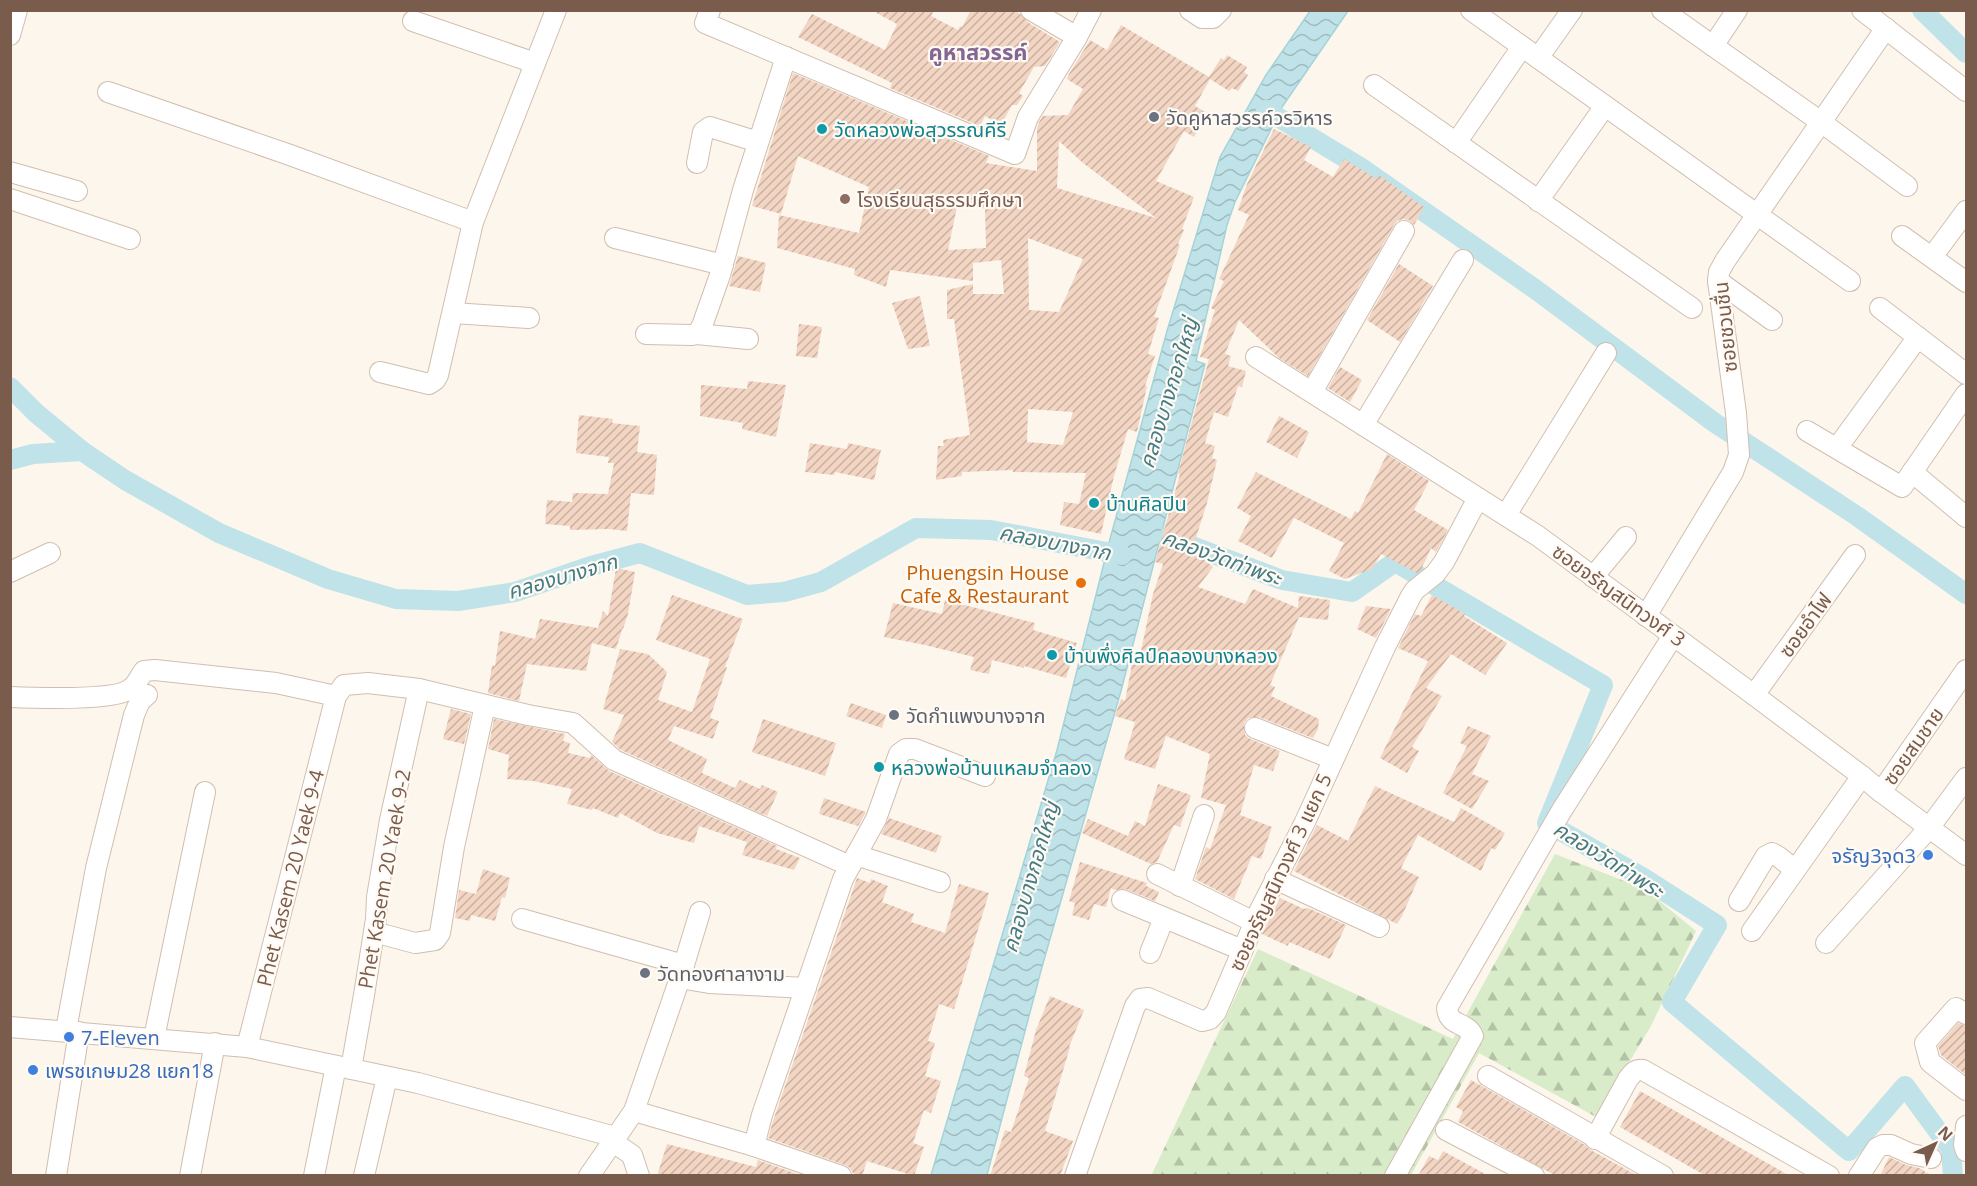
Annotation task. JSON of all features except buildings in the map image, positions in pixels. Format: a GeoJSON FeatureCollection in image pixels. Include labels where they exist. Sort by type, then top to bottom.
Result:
{"type":"FeatureCollection","features":[{"type":"Feature","properties":{"kind":"street"},"geometry":{"type":"LineString","coordinates":[[10,35],[17,10]]}},
{"type":"Feature","properties":{"kind":"street"},"geometry":{"type":"LineString","coordinates":[[381,372],[429,384],[438,375],[473,222],[556,10]]}},
{"type":"Feature","properties":{"kind":"street"},"geometry":{"type":"LineString","coordinates":[[710,10],[705,23],[1014,154],[1028,117],[1091,10]]}},
{"type":"Feature","properties":{"kind":"street"},"geometry":{"type":"LineString","coordinates":[[1031,10],[1077,37]]}},
{"type":"Feature","properties":{"kind":"street"},"geometry":{"type":"LineString","coordinates":[[1190,10],[1202,18],[1213,18],[1221,10]]}},
{"type":"Feature","properties":{"kind":"street"},"geometry":{"type":"LineString","coordinates":[[1471,10],[1850,281]]}},
{"type":"Feature","properties":{"kind":"street"},"geometry":{"type":"LineString","coordinates":[[1538,58],[1572,10]]}},
{"type":"Feature","properties":{"kind":"street"},"geometry":{"type":"LineString","coordinates":[[1662,10],[1908,186]]}},
{"type":"Feature","properties":{"kind":"street"},"geometry":{"type":"LineString","coordinates":[[1713,46],[1737,10]]}},
{"type":"Feature","properties":{"kind":"street"},"geometry":{"type":"LineString","coordinates":[[1862,10],[1966,91]]}},
{"type":"Feature","properties":{"kind":"street"},"geometry":{"type":"LineString","coordinates":[[413,21],[536,63]]}},
{"type":"Feature","properties":{"kind":"street","name":"ซอยชวนชื่น"},"geometry":{"type":"LineString","coordinates":[[1646,616],[1733,472],[1739,455],[1736,413],[1718,281],[1719,272],[1886,28]]}},
{"type":"Feature","properties":{"kind":"street"},"geometry":{"type":"LineString","coordinates":[[1456,143],[1522,47]]}},
{"type":"Feature","properties":{"kind":"street"},"geometry":{"type":"LineString","coordinates":[[697,334],[702,327],[723,264],[743,189],[786,57]]}},
{"type":"Feature","properties":{"kind":"street"},"geometry":{"type":"LineString","coordinates":[[1374,85],[1692,308]]}},
{"type":"Feature","properties":{"kind":"street"},"geometry":{"type":"LineString","coordinates":[[108,92],[473,222]]}},
{"type":"Feature","properties":{"kind":"street"},"geometry":{"type":"LineString","coordinates":[[1538,201],[1605,106]]}},
{"type":"Feature","properties":{"kind":"street"},"geometry":{"type":"LineString","coordinates":[[696,163],[703,132],[710,127],[758,142]]}},
{"type":"Feature","properties":{"kind":"street"},"geometry":{"type":"LineString","coordinates":[[10,172],[76,191]]}},
{"type":"Feature","properties":{"kind":"street"},"geometry":{"type":"LineString","coordinates":[[10,199],[130,239]]}},
{"type":"Feature","properties":{"kind":"street"},"geometry":{"type":"LineString","coordinates":[[1932,257],[1966,211]]}},
{"type":"Feature","properties":{"kind":"street"},"geometry":{"type":"LineString","coordinates":[[1312,392],[1404,231]]}},
{"type":"Feature","properties":{"kind":"street"},"geometry":{"type":"LineString","coordinates":[[1902,236],[1966,282]]}},
{"type":"Feature","properties":{"kind":"street"},"geometry":{"type":"LineString","coordinates":[[615,238],[723,264]]}},
{"type":"Feature","properties":{"kind":"street"},"geometry":{"type":"LineString","coordinates":[[1363,425],[1463,260]]}},
{"type":"Feature","properties":{"kind":"street"},"geometry":{"type":"LineString","coordinates":[[1718,281],[1772,320]]}},
{"type":"Feature","properties":{"kind":"street"},"geometry":{"type":"LineString","coordinates":[[1880,308],[1966,374]]}},
{"type":"Feature","properties":{"kind":"street"},"geometry":{"type":"LineString","coordinates":[[453,313],[529,318]]}},
{"type":"Feature","properties":{"kind":"street"},"geometry":{"type":"LineString","coordinates":[[646,334],[682,336],[697,334],[748,339]]}},
{"type":"Feature","properties":{"kind":"street"},"geometry":{"type":"LineString","coordinates":[[1837,448],[1917,337]]}},
{"type":"Feature","properties":{"kind":"street"},"geometry":{"type":"LineString","coordinates":[[1506,515],[1606,353]]}},
{"type":"Feature","properties":{"kind":"street","name":"ซอยจรัญสนิทวงศ์ 3"},"geometry":{"type":"LineString","coordinates":[[1256,357],[1538,536],[1966,855]]}},
{"type":"Feature","properties":{"kind":"street"},"geometry":{"type":"LineString","coordinates":[[1807,431],[1902,487],[1966,394]]}},
{"type":"Feature","properties":{"kind":"street"},"geometry":{"type":"LineString","coordinates":[[1912,472],[1966,517]]}},
{"type":"Feature","properties":{"kind":"street","name":"ซอยจรัญสนิทวงศ์ 3 แยก 5"},"geometry":{"type":"LineString","coordinates":[[1075,1176],[1135,1006],[1140,999],[1148,998],[1202,1021],[1210,1019],[1216,1012],[1254,922],[1304,824],[1385,647],[1422,584],[1444,562],[1478,498]]}},
{"type":"Feature","properties":{"kind":"street"},"geometry":{"type":"LineString","coordinates":[[1593,577],[1626,537]]}},
{"type":"Feature","properties":{"kind":"street"},"geometry":{"type":"LineString","coordinates":[[10,572],[50,553]]}},
{"type":"Feature","properties":{"kind":"street","name":"ซอยอำไฟ"},"geometry":{"type":"LineString","coordinates":[[1754,695],[1855,555]]}},
{"type":"Feature","properties":{"kind":"street"},"geometry":{"type":"LineString","coordinates":[[1395,1176],[1473,1036],[1471,1031],[1451,1020],[1447,1008],[1562,810],[1673,636]]}},
{"type":"Feature","properties":{"kind":"street"},"geometry":{"type":"LineString","coordinates":[[10,697],[66,698],[118,695],[129,691],[144,671],[155,670],[276,683],[335,703],[344,685],[352,683],[419,689],[573,723],[614,760],[853,860],[940,882]]}},
{"type":"Feature","properties":{"kind":"street","name":"ซอยสมชาย"},"geometry":{"type":"LineString","coordinates":[[1881,792],[1966,670]]}},
{"type":"Feature","properties":{"kind":"street","name":"Phet Kasem 20 Yaek 9-2"},"geometry":{"type":"LineString","coordinates":[[314,1176],[343,1067],[374,932],[377,897],[390,820],[419,689]]}},
{"type":"Feature","properties":{"kind":"street"},"geometry":{"type":"LineString","coordinates":[[56,1176],[72,1031],[96,868],[134,715],[140,701],[147,695]]}},
{"type":"Feature","properties":{"kind":"street","name":"Phet Kasem 20 Yaek 9-4"},"geometry":{"type":"LineString","coordinates":[[247,1047],[335,703]]}},
{"type":"Feature","properties":{"kind":"street"},"geometry":{"type":"LineString","coordinates":[[374,932],[415,943],[435,940],[440,933],[454,848],[485,705]]}},
{"type":"Feature","properties":{"kind":"street"},"geometry":{"type":"LineString","coordinates":[[1255,728],[1334,759]]}},
{"type":"Feature","properties":{"kind":"street"},"geometry":{"type":"LineString","coordinates":[[754,1146],[762,1115],[843,879],[876,819],[899,754],[906,749],[915,749],[985,776]]}},
{"type":"Feature","properties":{"kind":"street"},"geometry":{"type":"LineString","coordinates":[[1752,931],[1862,776]]}},
{"type":"Feature","properties":{"kind":"street"},"geometry":{"type":"LineString","coordinates":[[1826,943],[1929,828],[1966,778]]}},
{"type":"Feature","properties":{"kind":"street"},"geometry":{"type":"LineString","coordinates":[[154,1038],[205,792]]}},
{"type":"Feature","properties":{"kind":"street"},"geometry":{"type":"LineString","coordinates":[[1180,886],[1204,814]]}},
{"type":"Feature","properties":{"kind":"street"},"geometry":{"type":"LineString","coordinates":[[1739,901],[1766,856],[1772,854],[1779,856],[1795,870]]}},
{"type":"Feature","properties":{"kind":"street"},"geometry":{"type":"LineString","coordinates":[[1157,874],[1254,922]]}},
{"type":"Feature","properties":{"kind":"street"},"geometry":{"type":"LineString","coordinates":[[1275,879],[1379,927]]}},
{"type":"Feature","properties":{"kind":"street"},"geometry":{"type":"LineString","coordinates":[[1122,900],[1242,950]]}},
{"type":"Feature","properties":{"kind":"street"},"geometry":{"type":"LineString","coordinates":[[589,1176],[634,1111],[682,972],[700,912]]}},
{"type":"Feature","properties":{"kind":"street"},"geometry":{"type":"LineString","coordinates":[[1150,953],[1164,918]]}},
{"type":"Feature","properties":{"kind":"street"},"geometry":{"type":"LineString","coordinates":[[522,919],[709,983],[806,988]]}},
{"type":"Feature","properties":{"kind":"street"},"geometry":{"type":"LineString","coordinates":[[1966,1014],[1956,1008],[1925,1043],[1930,1062],[1966,1090]]}},
{"type":"Feature","properties":{"kind":"street"},"geometry":{"type":"LineString","coordinates":[[10,1027],[247,1047],[417,1083],[614,1140],[632,1155],[639,1176]]}},
{"type":"Feature","properties":{"kind":"street"},"geometry":{"type":"LineString","coordinates":[[190,1176],[215,1043]]}},
{"type":"Feature","properties":{"kind":"street"},"geometry":{"type":"LineString","coordinates":[[1595,1138],[1628,1078],[1638,1070],[1654,1075],[1829,1176]]}},
{"type":"Feature","properties":{"kind":"street"},"geometry":{"type":"LineString","coordinates":[[1488,1076],[1662,1176]]}},
{"type":"Feature","properties":{"kind":"street"},"geometry":{"type":"LineString","coordinates":[[364,1176],[387,1077]]}},
{"type":"Feature","properties":{"kind":"street"},"geometry":{"type":"LineString","coordinates":[[634,1111],[754,1146],[841,1176]]}},
{"type":"Feature","properties":{"kind":"street"},"geometry":{"type":"LineString","coordinates":[[1966,1126],[1964,1146],[1966,1151]]}},
{"type":"Feature","properties":{"kind":"street"},"geometry":{"type":"LineString","coordinates":[[1446,1130],[1534,1176]]}},
{"type":"Feature","properties":{"kind":"street"},"geometry":{"type":"LineString","coordinates":[[1859,1176],[1877,1148],[1883,1145],[1891,1145],[1911,1154],[1931,1158]]}},
{"type":"Feature","properties":{"kind":"green space"},"geometry":{"type":"Polygon","coordinates":[[[1555,854],[1645,889],[1696,931],[1651,1026],[1596,1117],[1479,1053],[1411,1175],[1151,1176],[1258,949],[1453,1039],[1555,854]]]}},
{"type":"Feature","properties":{"kind":"water","name":"คลองบางกอกใหญ่"},"geometry":{"type":"Polygon","coordinates":[[[1310,11],[1348,11],[1282,107],[1235,202],[1227,225],[1196,361],[1205,364],[1121,691],[1042,967],[987,1175],[931,1175],[1057,750],[1110,539],[1167,331],[1220,157],[1266,75],[1310,11]]]}},
{"type":"Feature","properties":{"kind":"waterway"},"geometry":{"type":"LineString","coordinates":[[1922,10],[1966,53]]}},
{"type":"Feature","properties":{"kind":"waterway"},"geometry":{"type":"LineString","coordinates":[[1266,110],[1360,167],[1535,289],[1715,423],[1857,516],[1966,594]]}},
{"type":"Feature","properties":{"kind":"waterway"},"geometry":{"type":"LineString","coordinates":[[10,387],[36,413],[82,451]]}},
{"type":"Feature","properties":{"kind":"waterway","name":"คลองบางจาก"},"geometry":{"type":"LineString","coordinates":[[10,460],[33,454],[82,451],[125,480],[219,533],[328,579],[396,599],[458,601],[515,592],[591,566],[640,553],[747,595],[784,592],[821,582],[916,528],[991,530],[1122,555]]}},
{"type":"Feature","properties":{"kind":"waterway","name":"คลองวัดท่าพระ"},"geometry":{"type":"LineString","coordinates":[[1168,537],[1282,580],[1352,592],[1395,562],[1603,685],[1547,823],[1642,877],[1717,925],[1672,1002],[1849,1151],[1905,1086],[1951,1149],[1953,1176]]}},
{"type":"Feature","properties":{"kind":"place","name":"วัดคูหาสวรรค์วรวิหาร"},"geometry":{"type":"Point","coordinates":[1154,117]}},
{"type":"Feature","properties":{"kind":"place","name":"วัดหลวงพ่อสุวรรณคีรี"},"geometry":{"type":"Point","coordinates":[822,129]}},
{"type":"Feature","properties":{"kind":"place","name":"โรงเรียนสุธรรมศึกษา"},"geometry":{"type":"Point","coordinates":[845,199]}},
{"type":"Feature","properties":{"kind":"place","name":"บ้านศิลปิน"},"geometry":{"type":"Point","coordinates":[1094,503]}},
{"type":"Feature","properties":{"kind":"place","name":"Phuengsin House Cafe & Restaurant"},"geometry":{"type":"Point","coordinates":[1081,583]}},
{"type":"Feature","properties":{"kind":"place","name":"บ้านพึ่งศิลป์คลองบางหลวง"},"geometry":{"type":"Point","coordinates":[1052,655]}},
{"type":"Feature","properties":{"kind":"place","name":"วัดกำแพงบางจาก"},"geometry":{"type":"Point","coordinates":[894,715]}},
{"type":"Feature","properties":{"kind":"place","name":"หลวงพ่อบ้านแหลมจำลอง"},"geometry":{"type":"Point","coordinates":[879,767]}},
{"type":"Feature","properties":{"kind":"place","name":"จรัญ3จุด3"},"geometry":{"type":"Point","coordinates":[1928,855]}},
{"type":"Feature","properties":{"kind":"place","name":"วัดทองศาลางาม"},"geometry":{"type":"Point","coordinates":[645,973]}},
{"type":"Feature","properties":{"kind":"place","name":"7-Eleven"},"geometry":{"type":"Point","coordinates":[69,1037]}},
{"type":"Feature","properties":{"kind":"place","name":"เพรชเกษม28 แยก18"},"geometry":{"type":"Point","coordinates":[33,1070]}},
{"type":"Feature","properties":{"kind":"district","name":"คูหาสวรรค์"},"geometry":{"type":"Point","coordinates":[978,51]}}]}
